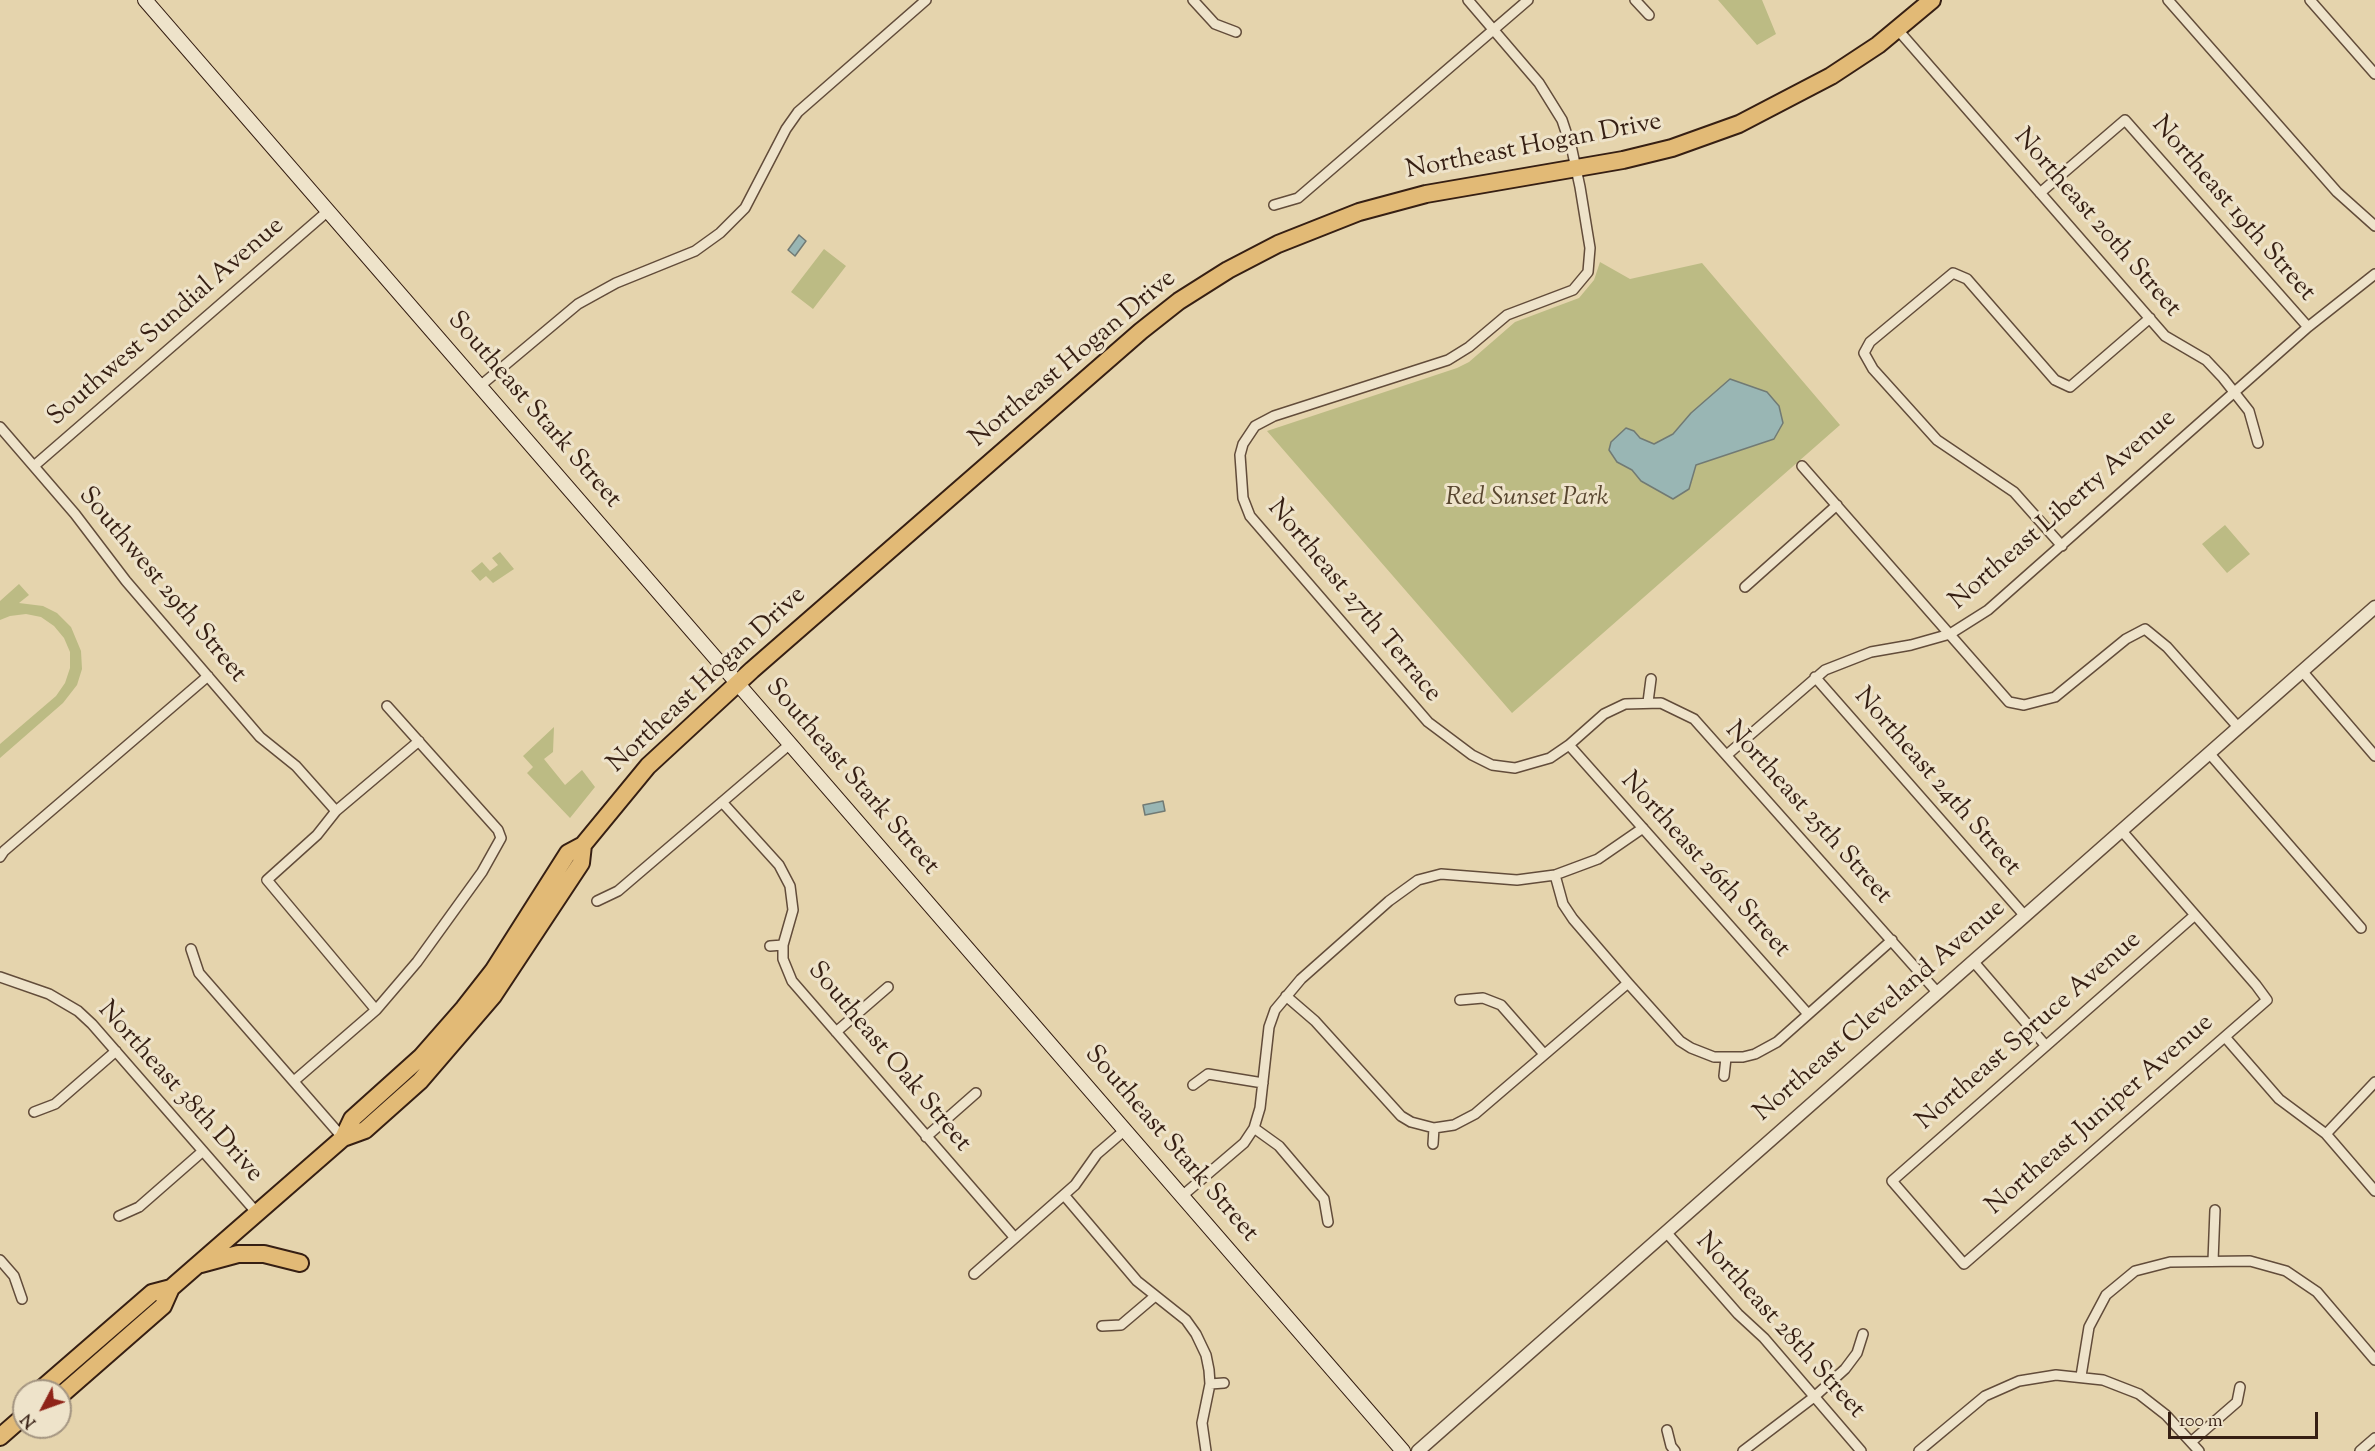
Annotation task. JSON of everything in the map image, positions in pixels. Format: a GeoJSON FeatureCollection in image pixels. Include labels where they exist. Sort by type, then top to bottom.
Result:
{"type":"FeatureCollection","features":[{"type":"Feature","properties":{"kind":"highway","name":"Northeast Hogan Drive"},"geometry":{"type":"LineString","coordinates":[[72,1386],[163,1306],[171,1288],[197,1265],[343,1138],[365,1131],[400,1100],[472,1023],[514,965],[581,863],[583,845],[648,766],[738,684],[1141,330],[1228,270],[1308,230],[1380,206],[1426,194],[1576,169],[1672,148],[1739,124],[1811,89],[1898,30],[1932,0]]}},
{"type":"Feature","properties":{"kind":"highway"},"geometry":{"type":"LineString","coordinates":[[197,1265],[238,1254],[264,1254],[300,1263]]}},
{"type":"Feature","properties":{"kind":"highway","name":"Northeast Hogan Drive"},"geometry":{"type":"LineString","coordinates":[[53,1379],[152,1293],[171,1288]]}},
{"type":"Feature","properties":{"kind":"highway"},"geometry":{"type":"LineString","coordinates":[[0,1437],[12,1426]]}},
{"type":"Feature","properties":{"kind":"main road","name":"Southeast Stark Street"},"geometry":{"type":"LineString","coordinates":[[145,0],[1403,1451]]}},
{"type":"Feature","properties":{"kind":"street"},"geometry":{"type":"LineString","coordinates":[[480,387],[578,304],[616,283],[680,258],[720,233],[749,202],[786,129],[798,112],[926,0]]}},
{"type":"Feature","properties":{"kind":"street"},"geometry":{"type":"LineString","coordinates":[[1193,0],[1215,24],[1236,32]]}},
{"type":"Feature","properties":{"kind":"street"},"geometry":{"type":"LineString","coordinates":[[1468,0],[1550,97],[1570,141],[1576,169]]}},
{"type":"Feature","properties":{"kind":"street"},"geometry":{"type":"LineString","coordinates":[[1274,205],[1298,198],[1528,0]]}},
{"type":"Feature","properties":{"kind":"street"},"geometry":{"type":"LineString","coordinates":[[1635,0],[1649,15]]}},
{"type":"Feature","properties":{"kind":"street"},"geometry":{"type":"LineString","coordinates":[[2168,0],[2343,199],[2375,226]]}},
{"type":"Feature","properties":{"kind":"street"},"geometry":{"type":"LineString","coordinates":[[2310,0],[2375,74]]}},
{"type":"Feature","properties":{"kind":"street","name":"Northeast 20th Street"},"geometry":{"type":"LineString","coordinates":[[1898,30],[2150,318],[2173,342],[2206,360],[2235,391],[2249,411],[2258,443]]}},
{"type":"Feature","properties":{"kind":"street","name":"Northeast 19th Street"},"geometry":{"type":"LineString","coordinates":[[2040,193],[2125,120],[2308,327]]}},
{"type":"Feature","properties":{"kind":"street","name":"Northeast 27th Terrace"},"geometry":{"type":"LineString","coordinates":[[1576,169],[1590,261],[1585,278],[1573,290],[1507,315],[1464,351],[1448,360],[1265,420],[1248,435],[1240,455],[1243,498],[1255,523],[1428,722],[1472,755],[1492,765],[1515,768],[1539,763],[1569,745],[1614,708],[1625,704],[1648,702]]}},
{"type":"Feature","properties":{"kind":"street","name":"Southwest Sundial Avenue"},"geometry":{"type":"LineString","coordinates":[[34,466],[328,211]]}},
{"type":"Feature","properties":{"kind":"street"},"geometry":{"type":"LineString","coordinates":[[2062,546],[2014,492],[1936,440],[1873,369],[1864,353],[1870,342],[1953,273],[1967,279],[2055,380],[2070,387],[2150,318]]}},
{"type":"Feature","properties":{"kind":"street","name":"Northeast Liberty Avenue"},"geometry":{"type":"LineString","coordinates":[[1728,754],[1815,677],[1857,656],[1950,634],[1988,610],[2308,327],[2375,274]]}},
{"type":"Feature","properties":{"kind":"street","name":"Southwest 29th Street"},"geometry":{"type":"LineString","coordinates":[[0,427],[75,514],[126,581],[260,737],[296,766],[336,811]]}},
{"type":"Feature","properties":{"kind":"street"},"geometry":{"type":"LineString","coordinates":[[1802,466],[2010,702],[2024,705],[2055,697],[2126,639],[2145,629],[2167,647],[2238,727]]}},
{"type":"Feature","properties":{"kind":"street"},"geometry":{"type":"LineString","coordinates":[[1745,587],[1837,505]]}},
{"type":"Feature","properties":{"kind":"street","name":"Northeast Cleveland Avenue"},"geometry":{"type":"LineString","coordinates":[[1418,1451],[2375,607]]}},
{"type":"Feature","properties":{"kind":"street"},"geometry":{"type":"LineString","coordinates":[[2302,671],[2375,756]]}},
{"type":"Feature","properties":{"kind":"street"},"geometry":{"type":"LineString","coordinates":[[0,857],[208,676]]}},
{"type":"Feature","properties":{"kind":"street","name":"Northeast 24th Street"},"geometry":{"type":"LineString","coordinates":[[1815,677],[2025,915]]}},
{"type":"Feature","properties":{"kind":"street"},"geometry":{"type":"LineString","coordinates":[[1648,702],[1651,679]]}},
{"type":"Feature","properties":{"kind":"street","name":"Northeast 25th Street"},"geometry":{"type":"LineString","coordinates":[[1648,702],[1684,712],[1728,754],[1937,992]]}},
{"type":"Feature","properties":{"kind":"street"},"geometry":{"type":"LineString","coordinates":[[294,1081],[376,1010],[442,929],[482,872],[501,838],[494,825],[387,706]]}},
{"type":"Feature","properties":{"kind":"street"},"geometry":{"type":"LineString","coordinates":[[376,1010],[267,880],[317,835],[336,811],[419,741]]}},
{"type":"Feature","properties":{"kind":"street"},"geometry":{"type":"LineString","coordinates":[[597,901],[618,891],[790,744]]}},
{"type":"Feature","properties":{"kind":"street","name":"Northeast 26th Street"},"geometry":{"type":"LineString","coordinates":[[1569,745],[1808,1014]]}},
{"type":"Feature","properties":{"kind":"street"},"geometry":{"type":"LineString","coordinates":[[2209,753],[2361,928]]}},
{"type":"Feature","properties":{"kind":"street","name":"Southeast Oak Street"},"geometry":{"type":"LineString","coordinates":[[722,802],[785,874],[793,910],[783,945],[784,965],[792,981],[1015,1238]]}},
{"type":"Feature","properties":{"kind":"street"},"geometry":{"type":"LineString","coordinates":[[1182,1196],[1244,1143],[1254,1128],[1263,1083],[1269,1027],[1275,1010],[1301,979],[1389,901],[1418,880],[1441,874],[1517,880],[1555,875],[1598,859],[1642,828]]}},
{"type":"Feature","properties":{"kind":"street"},"geometry":{"type":"LineString","coordinates":[[2121,830],[2195,915]]}},
{"type":"Feature","properties":{"kind":"street"},"geometry":{"type":"LineString","coordinates":[[1555,875],[1563,904],[1573,919],[1680,1041],[1702,1054],[1726,1058],[1743,1057],[1765,1050],[1892,940]]}},
{"type":"Feature","properties":{"kind":"street","name":"Northeast Juniper Avenue"},"geometry":{"type":"LineString","coordinates":[[1892,1181],[1964,1264],[2225,1037],[2267,1000],[2195,915]]}},
{"type":"Feature","properties":{"kind":"street","name":"Northeast Spruce Avenue"},"geometry":{"type":"LineString","coordinates":[[1892,1181],[2195,915]]}},
{"type":"Feature","properties":{"kind":"street"},"geometry":{"type":"LineString","coordinates":[[770,946],[783,945]]}},
{"type":"Feature","properties":{"kind":"street"},"geometry":{"type":"LineString","coordinates":[[191,949],[199,972],[343,1138]]}},
{"type":"Feature","properties":{"kind":"street"},"geometry":{"type":"LineString","coordinates":[[1973,961],[2046,1046]]}},
{"type":"Feature","properties":{"kind":"street","name":"Northeast 38th Drive"},"geometry":{"type":"LineString","coordinates":[[0,977],[27,985],[78,1011],[257,1213]]}},
{"type":"Feature","properties":{"kind":"street"},"geometry":{"type":"LineString","coordinates":[[1286,996],[1316,1021],[1401,1116],[1417,1124],[1434,1128],[1454,1125],[1470,1117],[1628,983]]}},
{"type":"Feature","properties":{"kind":"street"},"geometry":{"type":"LineString","coordinates":[[836,1032],[888,987]]}},
{"type":"Feature","properties":{"kind":"street"},"geometry":{"type":"LineString","coordinates":[[1460,1000],[1483,998],[1501,1005],[1544,1054]]}},
{"type":"Feature","properties":{"kind":"street"},"geometry":{"type":"LineString","coordinates":[[2225,1037],[2279,1099],[2326,1134],[2375,1191]]}},
{"type":"Feature","properties":{"kind":"street"},"geometry":{"type":"LineString","coordinates":[[34,1112],[55,1104],[116,1052]]}},
{"type":"Feature","properties":{"kind":"street"},"geometry":{"type":"LineString","coordinates":[[1724,1076],[1726,1058]]}},
{"type":"Feature","properties":{"kind":"street"},"geometry":{"type":"LineString","coordinates":[[1193,1085],[1208,1074],[1263,1083]]}},
{"type":"Feature","properties":{"kind":"street"},"geometry":{"type":"LineString","coordinates":[[2326,1134],[2375,1082]]}},
{"type":"Feature","properties":{"kind":"street"},"geometry":{"type":"LineString","coordinates":[[926,1137],[976,1093]]}},
{"type":"Feature","properties":{"kind":"street"},"geometry":{"type":"LineString","coordinates":[[1254,1128],[1278,1146],[1324,1199],[1328,1222]]}},
{"type":"Feature","properties":{"kind":"street"},"geometry":{"type":"LineString","coordinates":[[1433,1144],[1434,1128]]}},
{"type":"Feature","properties":{"kind":"street"},"geometry":{"type":"LineString","coordinates":[[974,1274],[1064,1195],[1082,1177],[1097,1154],[1125,1130]]}},
{"type":"Feature","properties":{"kind":"street"},"geometry":{"type":"LineString","coordinates":[[119,1216],[139,1207],[203,1151]]}},
{"type":"Feature","properties":{"kind":"street"},"geometry":{"type":"LineString","coordinates":[[1064,1195],[1137,1281],[1154,1297],[1186,1320],[1196,1334],[1206,1355],[1210,1384],[1202,1423],[1206,1451]]}},
{"type":"Feature","properties":{"kind":"street"},"geometry":{"type":"LineString","coordinates":[[2213,1261],[2215,1210]]}},
{"type":"Feature","properties":{"kind":"street","name":"Northeast 28th Street"},"geometry":{"type":"LineString","coordinates":[[1666,1232],[1861,1451]]}},
{"type":"Feature","properties":{"kind":"street"},"geometry":{"type":"LineString","coordinates":[[0,1260],[14,1276],[22,1299]]}},
{"type":"Feature","properties":{"kind":"street"},"geometry":{"type":"LineString","coordinates":[[2080,1376],[2086,1339],[2093,1316],[2114,1286],[2135,1271],[2152,1265],[2213,1261],[2262,1263],[2297,1276],[2317,1292],[2375,1360]]}},
{"type":"Feature","properties":{"kind":"street"},"geometry":{"type":"LineString","coordinates":[[1102,1326],[1121,1325],[1154,1297]]}},
{"type":"Feature","properties":{"kind":"street"},"geometry":{"type":"LineString","coordinates":[[1743,1451],[1814,1397],[1857,1353],[1863,1334]]}},
{"type":"Feature","properties":{"kind":"street"},"geometry":{"type":"LineString","coordinates":[[1918,1451],[1975,1403],[1996,1390],[2031,1378],[2080,1376],[2116,1384],[2139,1394],[2166,1415],[2199,1451]]}},
{"type":"Feature","properties":{"kind":"street"},"geometry":{"type":"LineString","coordinates":[[1210,1384],[1224,1383]]}},
{"type":"Feature","properties":{"kind":"street"},"geometry":{"type":"LineString","coordinates":[[2191,1442],[2237,1402],[2240,1387]]}},
{"type":"Feature","properties":{"kind":"street"},"geometry":{"type":"LineString","coordinates":[[1667,1430],[1671,1446],[1675,1451]]}},
{"type":"Feature","properties":{"kind":"street"},"geometry":{"type":"LineString","coordinates":[[2360,1451],[2375,1438]]}},
{"type":"Feature","properties":{"kind":"green space"},"geometry":{"type":"Polygon","coordinates":[[[1718,0],[1762,0],[1776,34],[1757,45],[1718,0]]]}},
{"type":"Feature","properties":{"kind":"green space"},"geometry":{"type":"Polygon","coordinates":[[[824,249],[846,266],[813,309],[791,292],[824,249]]]}},
{"type":"Feature","properties":{"kind":"green space","name":"Red Sunset Park"},"geometry":{"type":"Polygon","coordinates":[[[1600,262],[1630,279],[1702,263],[1840,425],[1512,713],[1267,431],[1469,362],[1515,322],[1579,298],[1594,280],[1600,262]]]}},
{"type":"Feature","properties":{"kind":"green space"},"geometry":{"type":"Polygon","coordinates":[[[2225,525],[2250,554],[2227,573],[2202,544],[2225,525]]]}},
{"type":"Feature","properties":{"kind":"green space"},"geometry":{"type":"Polygon","coordinates":[[[500,552],[514,569],[493,583],[486,576],[480,581],[471,571],[482,562],[490,571],[498,565],[492,558],[500,552]]]}},
{"type":"Feature","properties":{"kind":"green space"},"geometry":{"type":"Polygon","coordinates":[[[19,584],[29,595],[19,603],[43,606],[57,613],[71,627],[81,651],[82,669],[77,685],[63,703],[0,758],[0,744],[56,696],[65,683],[70,668],[70,652],[64,638],[54,626],[41,617],[26,614],[0,620],[0,601],[19,584]]]}},
{"type":"Feature","properties":{"kind":"green space"},"geometry":{"type":"Polygon","coordinates":[[[554,727],[553,752],[544,759],[565,785],[582,770],[595,787],[570,818],[527,773],[533,767],[523,756],[554,727]]]}},
{"type":"Feature","properties":{"kind":"water"},"geometry":{"type":"Polygon","coordinates":[[[799,235],[806,241],[795,256],[788,250],[799,235]]]}},
{"type":"Feature","properties":{"kind":"water"},"geometry":{"type":"Polygon","coordinates":[[[1730,379],[1767,392],[1779,406],[1783,423],[1774,439],[1696,465],[1689,489],[1673,499],[1641,481],[1632,470],[1617,462],[1609,450],[1611,442],[1626,428],[1654,444],[1673,434],[1691,413],[1730,379]]]}},
{"type":"Feature","properties":{"kind":"water"},"geometry":{"type":"Polygon","coordinates":[[[1163,801],[1165,811],[1145,815],[1143,805],[1163,801]]]}}]}
